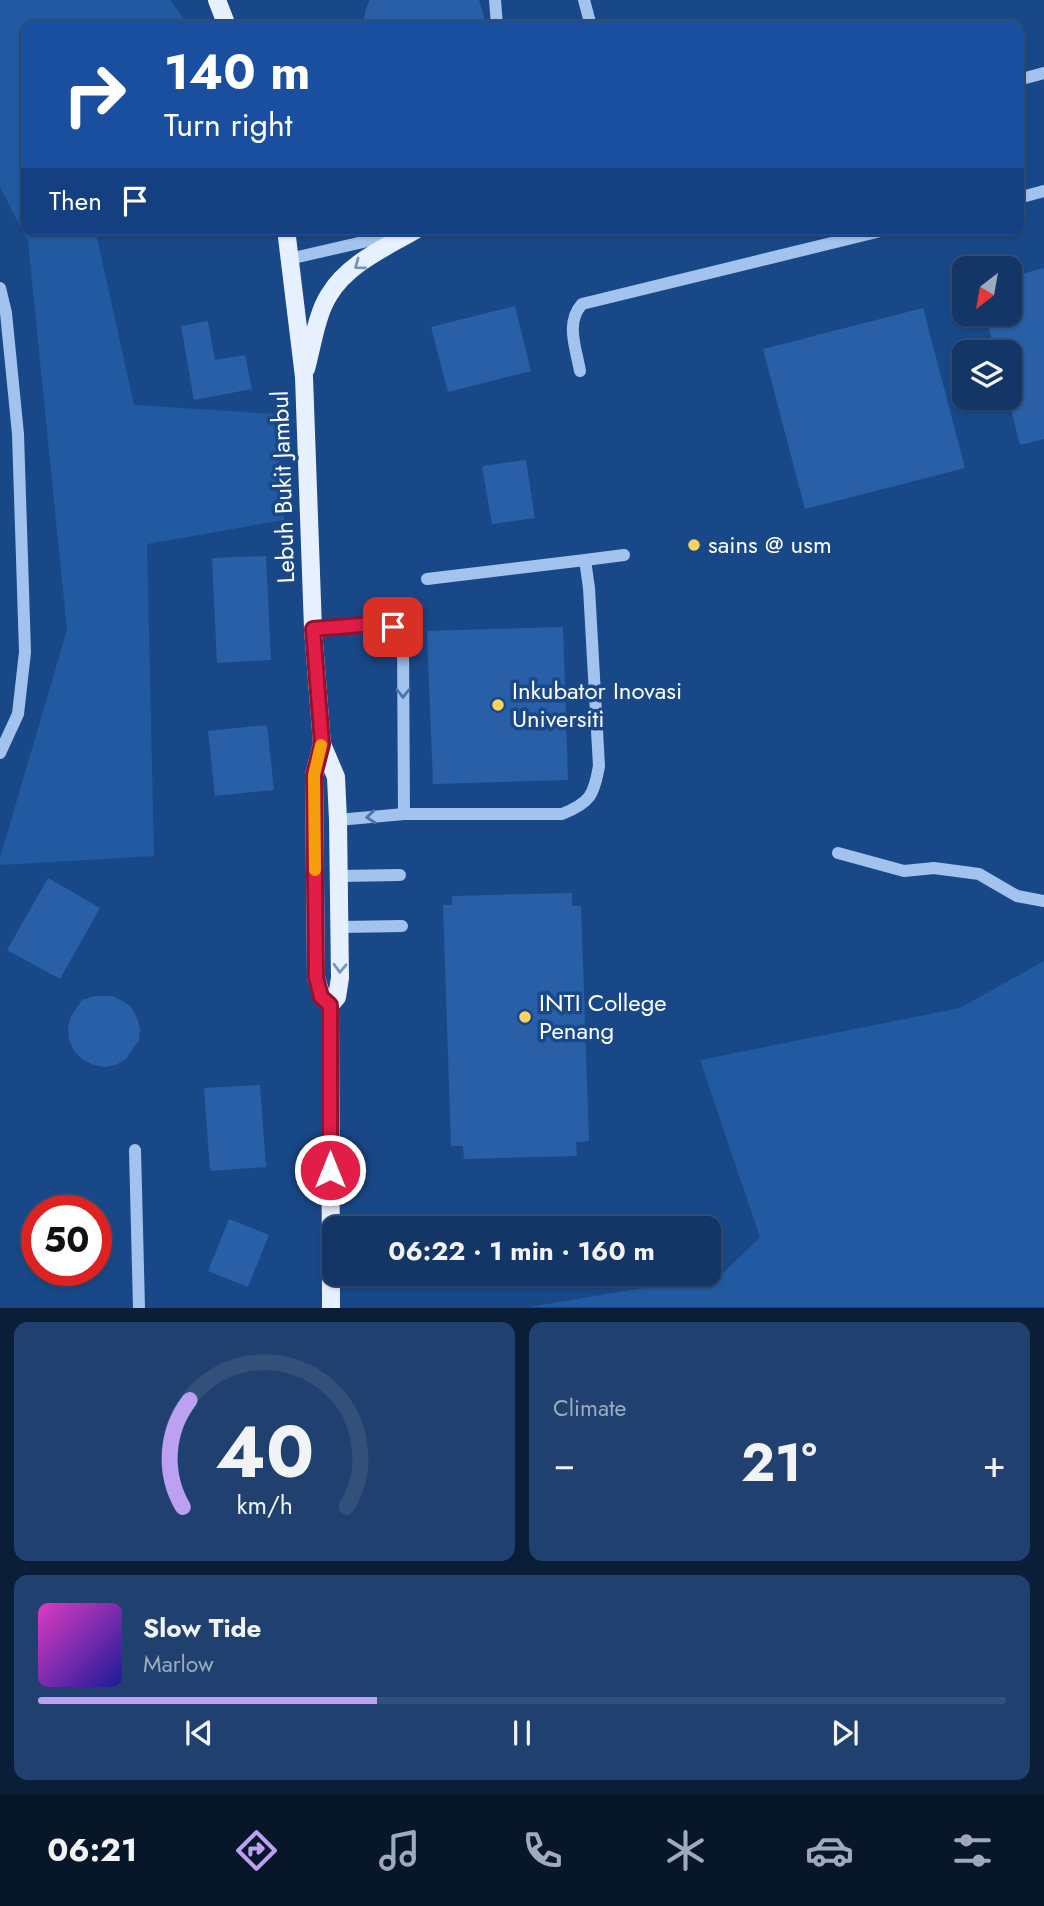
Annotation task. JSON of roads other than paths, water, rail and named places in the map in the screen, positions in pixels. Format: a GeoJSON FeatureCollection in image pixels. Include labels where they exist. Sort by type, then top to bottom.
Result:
{"type":"FeatureCollection","features":[{"type":"Feature","properties":{"kind":"main road"},"geometry":{"type":"LineString","coordinates":[[216,0],[225,21]]}},
{"type":"Feature","properties":{"kind":"main road","name":"Lebuh Bukit Jambul"},"geometry":{"type":"LineString","coordinates":[[287,235],[304,377],[313,629],[322,744],[336,777],[338,820],[340,978],[337,997],[330,1005],[331,1307]]}},
{"type":"Feature","properties":{"kind":"main road"},"geometry":{"type":"LineString","coordinates":[[304,377],[328,296],[343,277],[364,260],[406,235]]}},
{"type":"Feature","properties":{"kind":"main road","name":"Lebuh Bukit Jambul"},"geometry":{"type":"LineString","coordinates":[[322,744],[314,775],[316,977],[321,997],[330,1005]]}},
{"type":"Feature","properties":{"kind":"street"},"geometry":{"type":"LineString","coordinates":[[495,0],[497,21]]}},
{"type":"Feature","properties":{"kind":"street"},"geometry":{"type":"LineString","coordinates":[[584,0],[590,21]]}},
{"type":"Feature","properties":{"kind":"street"},"geometry":{"type":"LineString","coordinates":[[1024,78],[1044,73]]}},
{"type":"Feature","properties":{"kind":"street"},"geometry":{"type":"LineString","coordinates":[[1024,196],[1044,191]]}},
{"type":"Feature","properties":{"kind":"street"},"geometry":{"type":"LineString","coordinates":[[289,259],[391,235]]}},
{"type":"Feature","properties":{"kind":"street"},"geometry":{"type":"LineString","coordinates":[[580,371],[572,323],[575,312],[582,304],[864,235]]}},
{"type":"Feature","properties":{"kind":"street"},"geometry":{"type":"LineString","coordinates":[[0,288],[6,313],[18,434],[25,652],[18,714],[0,752]]}},
{"type":"Feature","properties":{"kind":"street"},"geometry":{"type":"LineString","coordinates":[[428,579],[624,555]]}},
{"type":"Feature","properties":{"kind":"street"},"geometry":{"type":"LineString","coordinates":[[338,820],[404,814],[562,814],[583,806],[595,789],[599,766],[589,588],[584,560]]}},
{"type":"Feature","properties":{"kind":"street"},"geometry":{"type":"LineString","coordinates":[[313,629],[374,624],[393,627],[403,644],[404,814]]}},
{"type":"Feature","properties":{"kind":"street"},"geometry":{"type":"LineString","coordinates":[[838,853],[904,872],[934,868],[979,874],[1017,897],[1044,901]]}},
{"type":"Feature","properties":{"kind":"street"},"geometry":{"type":"LineString","coordinates":[[340,876],[400,875]]}},
{"type":"Feature","properties":{"kind":"street"},"geometry":{"type":"LineString","coordinates":[[341,927],[402,926]]}},
{"type":"Feature","properties":{"kind":"street"},"geometry":{"type":"LineString","coordinates":[[135,1150],[139,1307]]}},
{"type":"Feature","properties":{"kind":"place","name":"sains @ usm"},"geometry":{"type":"Point","coordinates":[694,545]}},
{"type":"Feature","properties":{"kind":"place","name":"Inkubator Inovasi Universiti"},"geometry":{"type":"Point","coordinates":[498,705]}},
{"type":"Feature","properties":{"kind":"place","name":"INTI College Penang"},"geometry":{"type":"Point","coordinates":[525,1017]}}]}
